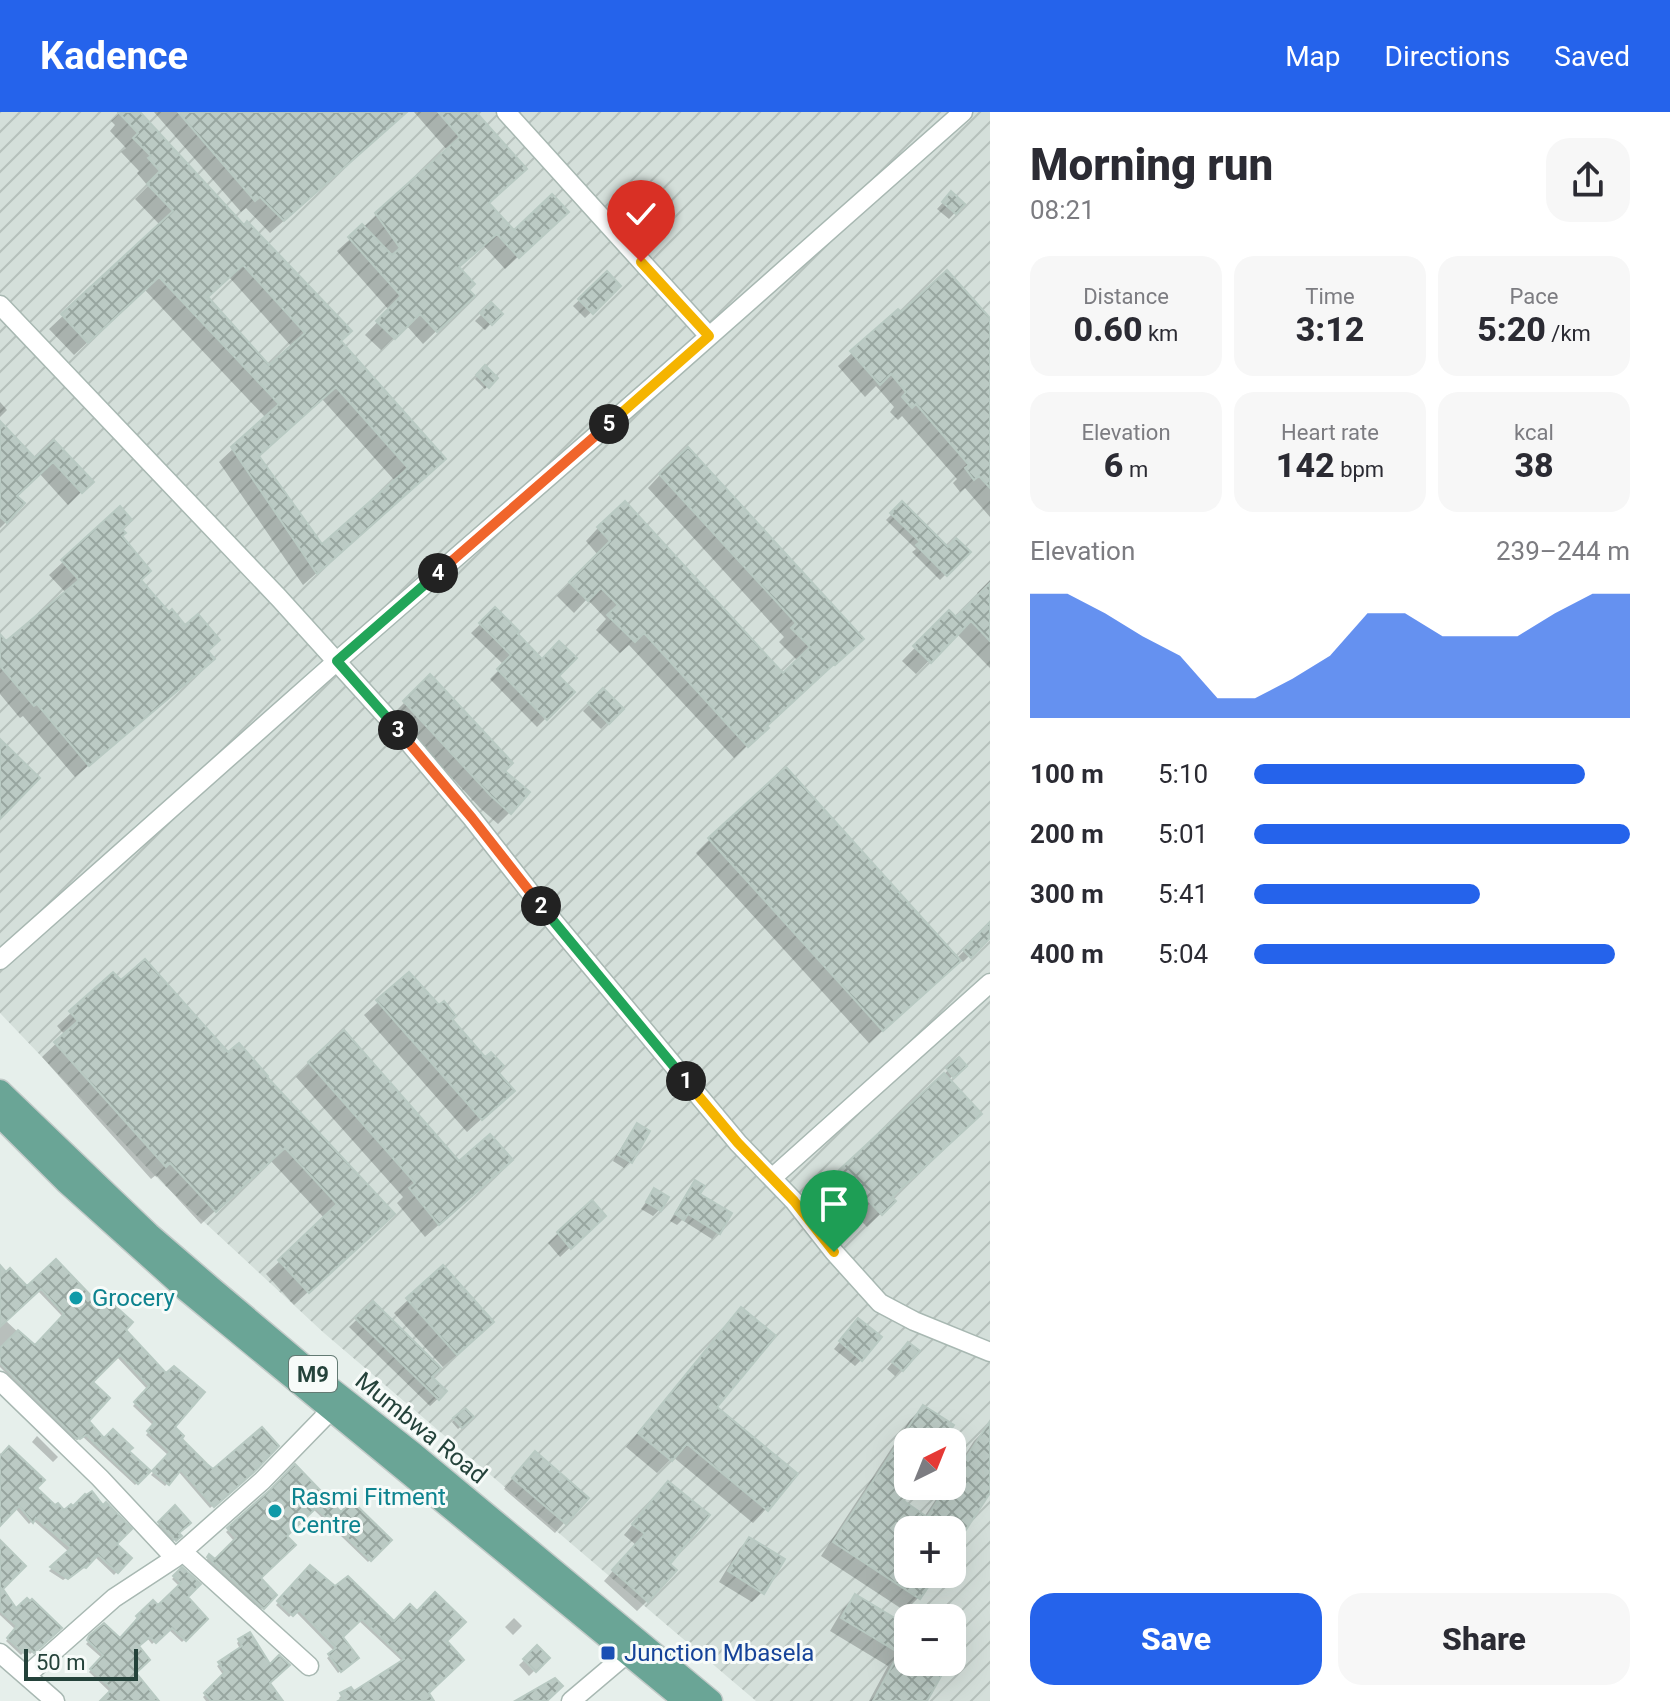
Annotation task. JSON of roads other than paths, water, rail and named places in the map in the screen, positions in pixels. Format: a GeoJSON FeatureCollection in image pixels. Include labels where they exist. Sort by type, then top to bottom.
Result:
{"type":"FeatureCollection","features":[{"type":"Feature","properties":{"kind":"main road","name":"Mumbwa Road"},"geometry":{"type":"LineString","coordinates":[[0,1091],[149,1234],[330,1388],[414,1454],[634,1647],[685,1701]]}},
{"type":"Feature","properties":{"kind":"main road","name":"Mumbwa Road"},"geometry":{"type":"LineString","coordinates":[[0,1116],[66,1182],[186,1290],[634,1647],[711,1701]]}},
{"type":"Feature","properties":{"kind":"street"},"geometry":{"type":"LineString","coordinates":[[506,112],[709,336]]}},
{"type":"Feature","properties":{"kind":"street"},"geometry":{"type":"LineString","coordinates":[[0,960],[963,112]]}},
{"type":"Feature","properties":{"kind":"street"},"geometry":{"type":"LineString","coordinates":[[0,305],[279,598],[395,726],[738,1143],[794,1201],[880,1303],[914,1321],[990,1352]]}},
{"type":"Feature","properties":{"kind":"street"},"geometry":{"type":"LineString","coordinates":[[772,1178],[990,983]]}},
{"type":"Feature","properties":{"kind":"street"},"geometry":{"type":"LineString","coordinates":[[0,1381],[179,1555],[309,1666]]}},
{"type":"Feature","properties":{"kind":"street"},"geometry":{"type":"LineString","coordinates":[[27,1675],[103,1606],[179,1555],[262,1481],[332,1409]]}},
{"type":"Feature","properties":{"kind":"street"},"geometry":{"type":"LineString","coordinates":[[571,1701],[634,1647]]}},
{"type":"Feature","properties":{"kind":"street"},"geometry":{"type":"LineString","coordinates":[[0,1653],[55,1701]]}},
{"type":"Feature","properties":{"kind":"place","name":"Grocery"},"geometry":{"type":"Point","coordinates":[76,1298]}},
{"type":"Feature","properties":{"kind":"place","name":"Rasmi Fitment Centre"},"geometry":{"type":"Point","coordinates":[275,1511]}},
{"type":"Feature","properties":{"kind":"place","name":"Junction Mbasela"},"geometry":{"type":"Point","coordinates":[608,1653]}}]}
